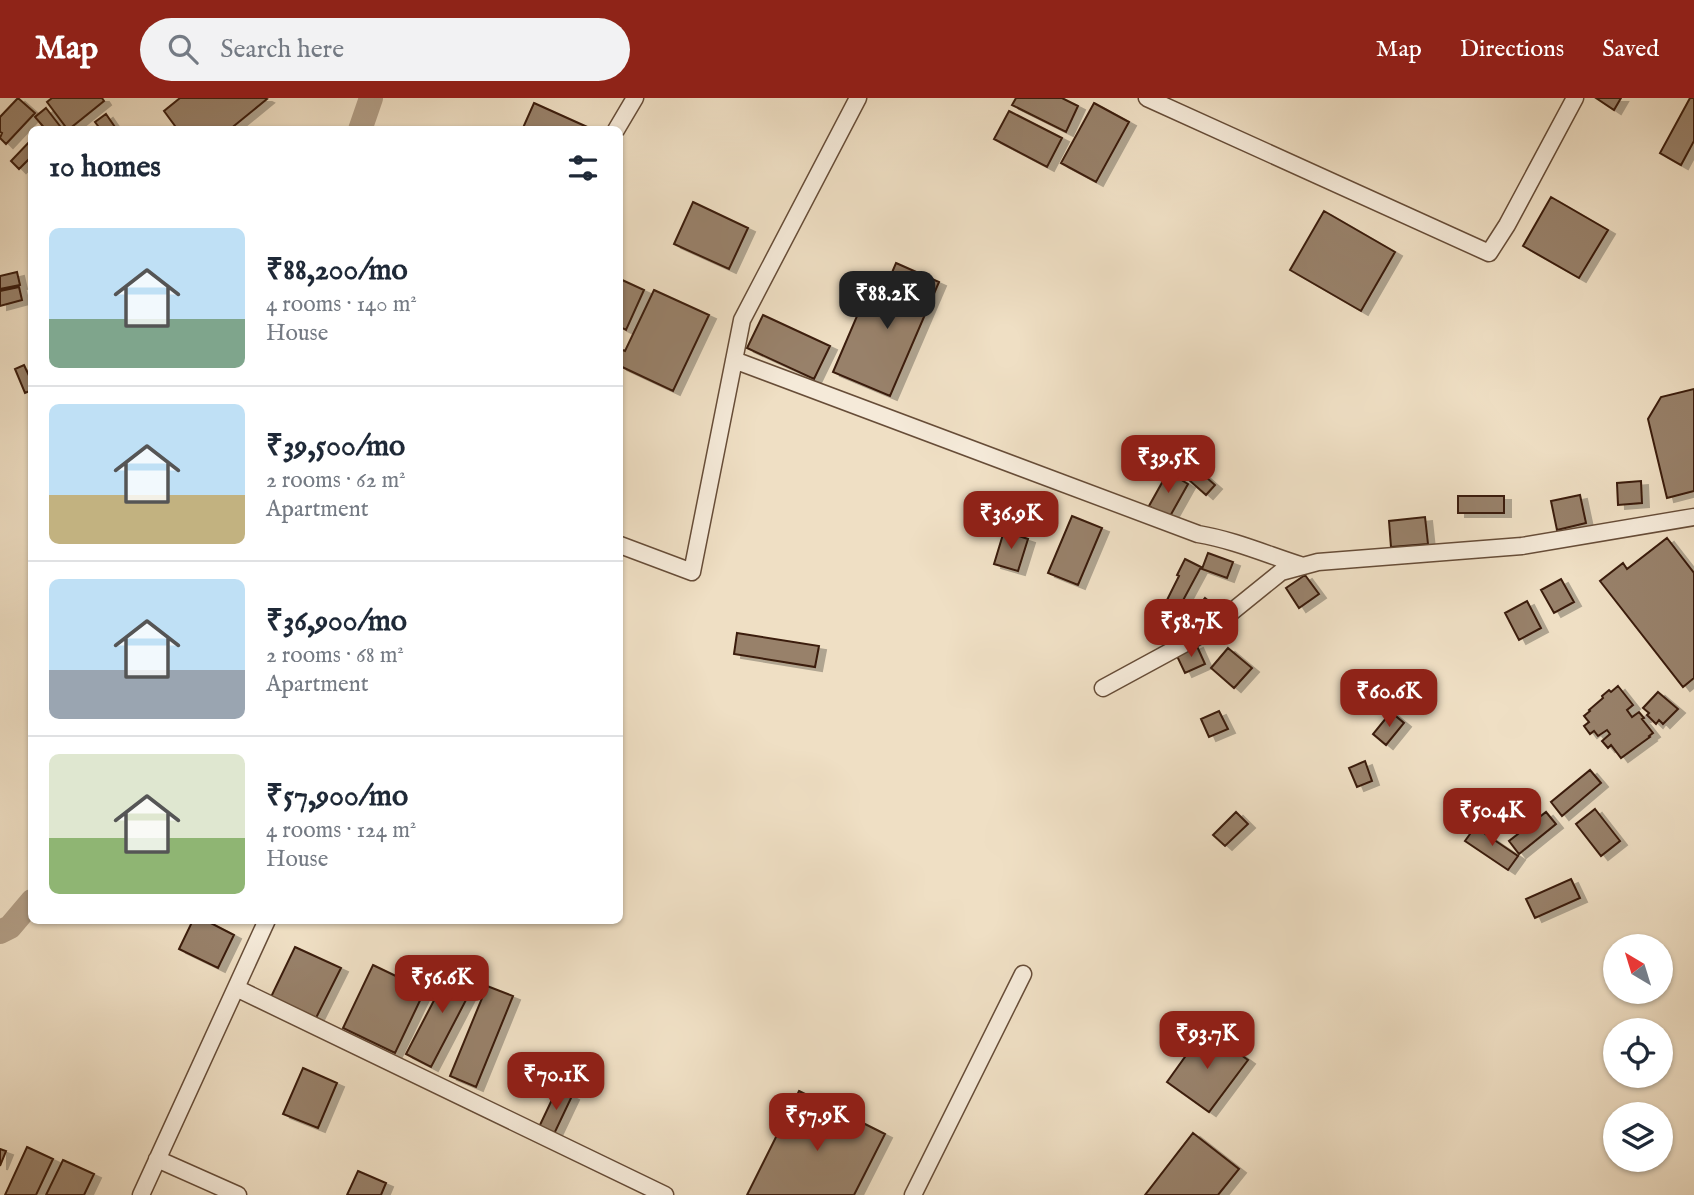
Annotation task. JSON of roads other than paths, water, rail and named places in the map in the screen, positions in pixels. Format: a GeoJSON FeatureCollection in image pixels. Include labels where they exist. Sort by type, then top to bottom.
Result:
{"type":"FeatureCollection","features":[{"type":"Feature","properties":{"kind":"street"},"geometry":{"type":"LineString","coordinates":[[618,126],[635,98]]}},
{"type":"Feature","properties":{"kind":"street"},"geometry":{"type":"LineString","coordinates":[[623,546],[692,572],[743,320],[858,98]]}},
{"type":"Feature","properties":{"kind":"street"},"geometry":{"type":"LineString","coordinates":[[1147,98],[1166,102],[1489,253],[1507,225],[1575,98]]}},
{"type":"Feature","properties":{"kind":"street"},"geometry":{"type":"LineString","coordinates":[[734,360],[1198,534],[1214,536],[1303,566]]}},
{"type":"Feature","properties":{"kind":"street"},"geometry":{"type":"LineString","coordinates":[[1103,688],[1208,631],[1281,572],[1318,562],[1522,547],[1694,517]]}},
{"type":"Feature","properties":{"kind":"street"},"geometry":{"type":"LineString","coordinates":[[141,1195],[265,924]]}},
{"type":"Feature","properties":{"kind":"street"},"geometry":{"type":"LineString","coordinates":[[913,1195],[1023,974]]}},
{"type":"Feature","properties":{"kind":"street"},"geometry":{"type":"LineString","coordinates":[[236,988],[665,1195]]}},
{"type":"Feature","properties":{"kind":"street"},"geometry":{"type":"LineString","coordinates":[[157,1159],[239,1195]]}},
{"type":"Feature","properties":{"kind":"waterway"},"geometry":{"type":"LineString","coordinates":[[361,126],[371,98]]}},
{"type":"Feature","properties":{"kind":"waterway"},"geometry":{"type":"LineString","coordinates":[[0,932],[10,927],[28,906]]}}]}
